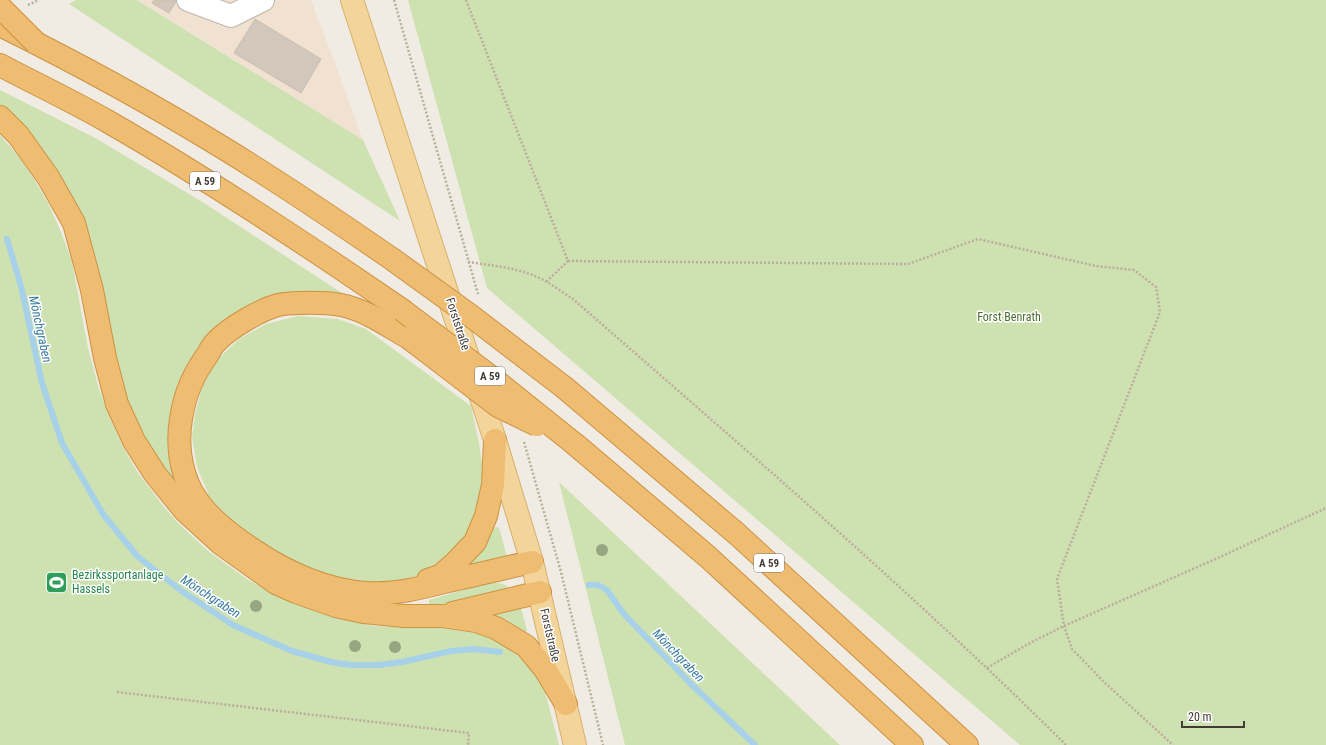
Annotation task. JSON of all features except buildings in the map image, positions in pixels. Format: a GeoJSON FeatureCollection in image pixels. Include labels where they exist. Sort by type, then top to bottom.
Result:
{"type":"FeatureCollection","features":[{"type":"Feature","properties":{"kind":"highway"},"geometry":{"type":"LineString","coordinates":[[0,7],[36,43]]}},
{"type":"Feature","properties":{"kind":"highway","name":"A 59"},"geometry":{"type":"LineString","coordinates":[[0,25],[125,90],[224,149],[392,258],[471,316],[565,388],[737,534],[967,745]]}},
{"type":"Feature","properties":{"kind":"highway","name":"A 59"},"geometry":{"type":"LineString","coordinates":[[0,65],[106,121],[202,178],[293,236],[402,310],[486,372],[576,445],[708,557],[912,745]]}},
{"type":"Feature","properties":{"kind":"highway"},"geometry":{"type":"LineString","coordinates":[[0,118],[18,135],[48,177],[74,223],[92,290],[105,358],[117,404],[134,441],[155,474],[185,511],[220,543],[276,583],[296,592],[336,606],[364,612],[404,616],[442,616],[476,621],[496,628],[526,646],[545,669],[566,704]]}},
{"type":"Feature","properties":{"kind":"highway"},"geometry":{"type":"LineString","coordinates":[[532,562],[400,592],[367,593],[338,588],[316,582],[287,570],[262,556],[237,539],[210,515],[192,492],[182,466],[179,434],[184,403],[196,371],[216,342],[243,321],[278,305],[310,303],[342,305],[370,316],[409,338],[498,406],[576,445]]}},
{"type":"Feature","properties":{"kind":"highway"},"geometry":{"type":"LineString","coordinates":[[400,592],[440,576],[475,542],[486,516],[493,485],[495,440]]}},
{"type":"Feature","properties":{"kind":"highway"},"geometry":{"type":"LineString","coordinates":[[442,616],[540,592]]}},
{"type":"Feature","properties":{"kind":"main road","name":"Forststraße"},"geometry":{"type":"LineString","coordinates":[[352,0],[495,440],[532,562],[575,745]]}},
{"type":"Feature","properties":{"kind":"lane"},"geometry":{"type":"LineString","coordinates":[[188,0],[231,16],[264,0]]}},
{"type":"Feature","properties":{"kind":"path"},"geometry":{"type":"LineString","coordinates":[[394,0],[452,198],[468,262],[480,299]]}},
{"type":"Feature","properties":{"kind":"path"},"geometry":{"type":"LineString","coordinates":[[466,0],[568,261]]}},
{"type":"Feature","properties":{"kind":"path"},"geometry":{"type":"LineString","coordinates":[[546,282],[568,261],[908,264],[978,239],[1096,266],[1134,270],[1145,278],[1156,287],[1160,312],[1057,580],[1064,626],[1072,649],[1104,682],[1173,745]]}},
{"type":"Feature","properties":{"kind":"path"},"geometry":{"type":"LineString","coordinates":[[468,262],[514,269],[531,274],[573,299],[780,480],[987,668],[1066,745]]}},
{"type":"Feature","properties":{"kind":"path"},"geometry":{"type":"LineString","coordinates":[[522,436],[559,564],[603,745]]}},
{"type":"Feature","properties":{"kind":"path"},"geometry":{"type":"LineString","coordinates":[[987,668],[1028,644],[1064,626],[1326,508]]}},
{"type":"Feature","properties":{"kind":"path"},"geometry":{"type":"LineString","coordinates":[[117,692],[469,733],[468,745]]}},
{"type":"Feature","properties":{"kind":"shaded area"},"geometry":{"type":"Polygon","coordinates":[[[138,0],[311,0],[363,140],[138,0]]]}},
{"type":"Feature","properties":{"kind":"green space"},"geometry":{"type":"Polygon","coordinates":[[[76,0],[137,0],[363,140],[400,221],[69,4],[76,0]]]}},
{"type":"Feature","properties":{"kind":"green space","name":"Forst Benrath"},"geometry":{"type":"Polygon","coordinates":[[[408,0],[1326,0],[1326,745],[1020,745],[487,288],[408,0]]]}},
{"type":"Feature","properties":{"kind":"green space"},"geometry":{"type":"Polygon","coordinates":[[[0,90],[97,139],[204,203],[351,299],[290,296],[189,367],[186,494],[160,469],[119,385],[98,282],[23,130],[0,106],[0,90]]]}},
{"type":"Feature","properties":{"kind":"green space"},"geometry":{"type":"Polygon","coordinates":[[[0,135],[19,157],[34,179],[49,205],[61,232],[72,262],[88,348],[98,386],[124,449],[138,473],[178,523],[208,551],[247,579],[271,593],[303,606],[340,618],[374,626],[412,628],[463,627],[486,632],[520,652],[544,688],[559,745],[0,745],[0,135]]]}},
{"type":"Feature","properties":{"kind":"green space"},"geometry":{"type":"Polygon","coordinates":[[[298,316],[338,319],[366,329],[471,406],[486,489],[462,550],[419,581],[357,586],[288,561],[233,523],[209,496],[197,467],[192,437],[195,414],[202,387],[219,358],[239,339],[266,324],[298,316]]]}},
{"type":"Feature","properties":{"kind":"green space"},"geometry":{"type":"Polygon","coordinates":[[[559,482],[840,745],[625,745],[559,482]]]}},
{"type":"Feature","properties":{"kind":"green space"},"geometry":{"type":"Polygon","coordinates":[[[499,527],[507,557],[469,565],[478,553],[492,528],[499,527]]]}},
{"type":"Feature","properties":{"kind":"green space"},"geometry":{"type":"Polygon","coordinates":[[[494,583],[503,584],[510,589],[504,596],[433,607],[429,606],[429,600],[480,585],[494,583]]]}},
{"type":"Feature","properties":{"kind":"green space"},"geometry":{"type":"Polygon","coordinates":[[[516,604],[521,608],[527,630],[525,635],[491,618],[491,612],[516,604]]]}},
{"type":"Feature","properties":{"kind":"waterway","name":"Mönchgraben"},"geometry":{"type":"LineString","coordinates":[[7,239],[21,286],[42,383],[62,443],[103,514],[137,556],[183,592],[233,625],[292,651],[331,662],[350,665],[379,665],[402,662],[451,651],[474,649],[500,652]]}},
{"type":"Feature","properties":{"kind":"waterway","name":"Mönchgraben"},"geometry":{"type":"LineString","coordinates":[[589,585],[598,585],[607,590],[623,613],[689,682],[755,745]]}},
{"type":"Feature","properties":{"kind":"place","name":"Bezirkssportanlage Hassels"},"geometry":{"type":"Point","coordinates":[57,582]}}]}
